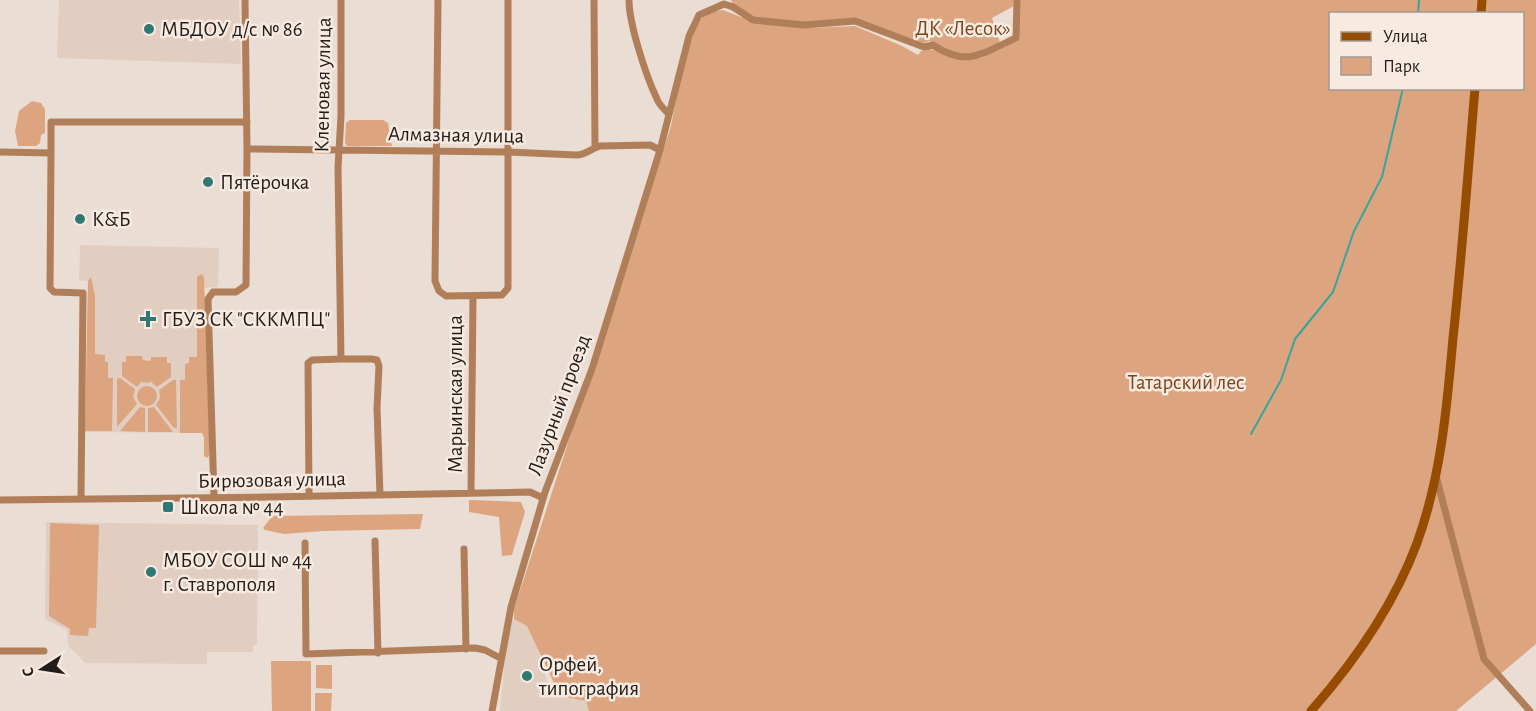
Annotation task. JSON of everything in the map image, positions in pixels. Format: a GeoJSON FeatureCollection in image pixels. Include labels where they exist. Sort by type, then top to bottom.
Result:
{"type":"FeatureCollection","features":[{"type":"Feature","properties":{"kind":"main road"},"geometry":{"type":"LineString","coordinates":[[1311,711],[1356,655],[1378,623],[1399,584],[1417,542],[1436,475],[1449,384],[1475,90]]}},
{"type":"Feature","properties":{"kind":"street"},"geometry":{"type":"LineString","coordinates":[[214,497],[208,299],[213,292],[236,292],[246,285],[245,0]]}},
{"type":"Feature","properties":{"kind":"street","name":"Кленовая улица"},"geometry":{"type":"LineString","coordinates":[[341,0],[338,168],[341,359]]}},
{"type":"Feature","properties":{"kind":"street","name":"Марьинская улица"},"geometry":{"type":"LineString","coordinates":[[438,0],[436,287],[441,294],[446,296],[502,295],[508,288],[508,0]]}},
{"type":"Feature","properties":{"kind":"street"},"geometry":{"type":"LineString","coordinates":[[594,0],[595,147]]}},
{"type":"Feature","properties":{"kind":"street"},"geometry":{"type":"LineString","coordinates":[[628,0],[632,27],[652,87],[658,102],[669,114]]}},
{"type":"Feature","properties":{"kind":"street"},"geometry":{"type":"LineString","coordinates":[[725,2],[753,20],[804,25],[855,21],[924,47],[933,45],[947,55],[963,58],[978,56],[1016,38],[1017,0]]}},
{"type":"Feature","properties":{"kind":"street","name":"Лазурный проезд"},"geometry":{"type":"LineString","coordinates":[[492,711],[511,607],[543,498],[592,369],[660,150],[689,36],[699,15],[725,2]]}},
{"type":"Feature","properties":{"kind":"street"},"geometry":{"type":"LineString","coordinates":[[81,498],[83,292],[54,292],[50,288],[51,122],[247,122]]}},
{"type":"Feature","properties":{"kind":"street","name":"Алмазная улица"},"geometry":{"type":"LineString","coordinates":[[247,149],[585,155],[595,147],[650,145],[660,150]]}},
{"type":"Feature","properties":{"kind":"street"},"geometry":{"type":"LineString","coordinates":[[0,152],[51,153]]}},
{"type":"Feature","properties":{"kind":"street","name":"Марьинская улица"},"geometry":{"type":"LineString","coordinates":[[471,493],[473,296]]}},
{"type":"Feature","properties":{"kind":"street"},"geometry":{"type":"LineString","coordinates":[[309,496],[308,363],[312,360],[341,359],[372,359],[376,360],[379,366],[377,408],[380,495]]}},
{"type":"Feature","properties":{"kind":"street"},"geometry":{"type":"LineString","coordinates":[[1436,475],[1484,659],[1530,711]]}},
{"type":"Feature","properties":{"kind":"street","name":"Бирюзовая улица"},"geometry":{"type":"LineString","coordinates":[[0,500],[530,492],[543,498]]}},
{"type":"Feature","properties":{"kind":"street"},"geometry":{"type":"LineString","coordinates":[[375,541],[378,653]]}},
{"type":"Feature","properties":{"kind":"street"},"geometry":{"type":"LineString","coordinates":[[305,543],[306,654],[466,649],[485,650],[501,658]]}},
{"type":"Feature","properties":{"kind":"street"},"geometry":{"type":"LineString","coordinates":[[464,549],[466,649]]}},
{"type":"Feature","properties":{"kind":"street"},"geometry":{"type":"LineString","coordinates":[[0,651],[44,651]]}},
{"type":"Feature","properties":{"kind":"shaded area","name":"МБДОУ д/с № 86"},"geometry":{"type":"Polygon","coordinates":[[[59,0],[239,0],[241,64],[57,58],[59,0]]]}},
{"type":"Feature","properties":{"kind":"shaded area"},"geometry":{"type":"Polygon","coordinates":[[[80,245],[219,248],[218,287],[204,288],[209,433],[85,432],[88,281],[79,280],[80,245]]]}},
{"type":"Feature","properties":{"kind":"shaded area","name":"МБОУ СОШ № 44 г. Ставрополя"},"geometry":{"type":"Polygon","coordinates":[[[46,522],[258,525],[257,645],[253,645],[253,652],[207,652],[207,664],[85,663],[68,645],[67,630],[45,619],[46,522]]]}},
{"type":"Feature","properties":{"kind":"shaded area"},"geometry":{"type":"Polygon","coordinates":[[[512,619],[532,623],[549,689],[590,701],[592,711],[500,711],[506,649],[512,619]]]}},
{"type":"Feature","properties":{"kind":"green space","name":"Татарский лес"},"geometry":{"type":"Polygon","coordinates":[[[731,0],[1015,0],[1014,6],[992,18],[1000,43],[969,56],[981,58],[1018,41],[1018,0],[1536,0],[1536,644],[1456,711],[589,711],[586,701],[560,696],[527,626],[514,619],[514,609],[671,126],[687,53],[705,13],[723,10],[751,21],[808,28],[855,26],[918,55],[921,51],[929,49],[949,53],[930,41],[924,43],[852,18],[803,23],[754,18],[733,5],[731,0]]]}},
{"type":"Feature","properties":{"kind":"green space"},"geometry":{"type":"Polygon","coordinates":[[[32,101],[41,103],[45,109],[45,133],[41,135],[40,143],[36,146],[18,146],[15,131],[19,111],[32,101]]]}},
{"type":"Feature","properties":{"kind":"green space"},"geometry":{"type":"Polygon","coordinates":[[[350,120],[383,120],[388,123],[392,146],[347,146],[345,143],[346,123],[350,120]]]}},
{"type":"Feature","properties":{"kind":"green space"},"geometry":{"type":"Polygon","coordinates":[[[201,274],[204,277],[209,433],[209,456],[207,458],[204,456],[202,433],[180,433],[180,380],[185,380],[185,364],[189,363],[189,357],[197,357],[197,277],[201,274]]]}},
{"type":"Feature","properties":{"kind":"green space"},"geometry":{"type":"Polygon","coordinates":[[[91,277],[95,296],[95,354],[105,355],[105,362],[108,362],[108,378],[113,378],[112,431],[85,431],[88,281],[91,277]]]}},
{"type":"Feature","properties":{"kind":"green space"},"geometry":{"type":"Polygon","coordinates":[[[126,356],[142,356],[143,360],[151,361],[151,357],[167,357],[167,363],[171,363],[171,377],[157,387],[150,381],[149,383],[141,382],[137,387],[122,376],[122,362],[126,362],[126,356]]]}},
{"type":"Feature","properties":{"kind":"green space"},"geometry":{"type":"Polygon","coordinates":[[[120,378],[135,389],[133,397],[137,404],[117,427],[117,379],[120,378]]]}},
{"type":"Feature","properties":{"kind":"green space"},"geometry":{"type":"Polygon","coordinates":[[[176,380],[177,428],[174,428],[156,405],[160,398],[159,390],[176,380]]]}},
{"type":"Feature","properties":{"kind":"green space"},"geometry":{"type":"Polygon","coordinates":[[[147,386],[154,389],[157,396],[154,403],[147,406],[140,403],[137,396],[140,389],[147,386]]]}},
{"type":"Feature","properties":{"kind":"green space"},"geometry":{"type":"Polygon","coordinates":[[[140,407],[145,408],[145,432],[120,431],[140,407]]]}},
{"type":"Feature","properties":{"kind":"green space"},"geometry":{"type":"Polygon","coordinates":[[[154,407],[173,432],[148,432],[148,408],[154,407]]]}},
{"type":"Feature","properties":{"kind":"green space"},"geometry":{"type":"Polygon","coordinates":[[[469,500],[521,502],[525,512],[512,555],[502,556],[499,517],[469,512],[469,500]]]}},
{"type":"Feature","properties":{"kind":"green space"},"geometry":{"type":"Polygon","coordinates":[[[423,514],[420,529],[284,534],[263,528],[272,516],[423,514]]]}},
{"type":"Feature","properties":{"kind":"green space"},"geometry":{"type":"Polygon","coordinates":[[[50,523],[99,525],[96,628],[89,628],[88,636],[70,635],[70,629],[49,616],[50,523]]]}},
{"type":"Feature","properties":{"kind":"green space"},"geometry":{"type":"Polygon","coordinates":[[[271,661],[311,661],[311,711],[272,711],[271,661]]]}},
{"type":"Feature","properties":{"kind":"green space"},"geometry":{"type":"Polygon","coordinates":[[[316,665],[332,665],[332,689],[316,688],[316,665]]]}},
{"type":"Feature","properties":{"kind":"green space"},"geometry":{"type":"Polygon","coordinates":[[[315,693],[332,693],[331,711],[315,711],[315,693]]]}},
{"type":"Feature","properties":{"kind":"waterway"},"geometry":{"type":"LineString","coordinates":[[1418,12],[1419,0]]}},
{"type":"Feature","properties":{"kind":"waterway"},"geometry":{"type":"LineString","coordinates":[[1251,434],[1281,380],[1295,339],[1333,292],[1354,231],[1382,177],[1403,90]]}},
{"type":"Feature","properties":{"kind":"place","name":"МБДОУ д/с № 86"},"geometry":{"type":"Point","coordinates":[149,29]}},
{"type":"Feature","properties":{"kind":"place","name":"Пятёрочка"},"geometry":{"type":"Point","coordinates":[208,182]}},
{"type":"Feature","properties":{"kind":"place","name":"К&Б"},"geometry":{"type":"Point","coordinates":[80,219]}},
{"type":"Feature","properties":{"kind":"place","name":"ГБУЗ СК \"СККМПЦ\""},"geometry":{"type":"Point","coordinates":[148,319]}},
{"type":"Feature","properties":{"kind":"place","name":"Школа № 44"},"geometry":{"type":"Point","coordinates":[168,507]}},
{"type":"Feature","properties":{"kind":"place","name":"МБОУ СОШ № 44 г. Ставрополя"},"geometry":{"type":"Point","coordinates":[151,572]}},
{"type":"Feature","properties":{"kind":"place","name":"Орфей, типография"},"geometry":{"type":"Point","coordinates":[527,676]}},
{"type":"Feature","properties":{"kind":"park label","name":"ДК «Лесок»"},"geometry":{"type":"Point","coordinates":[963,28]}}]}
